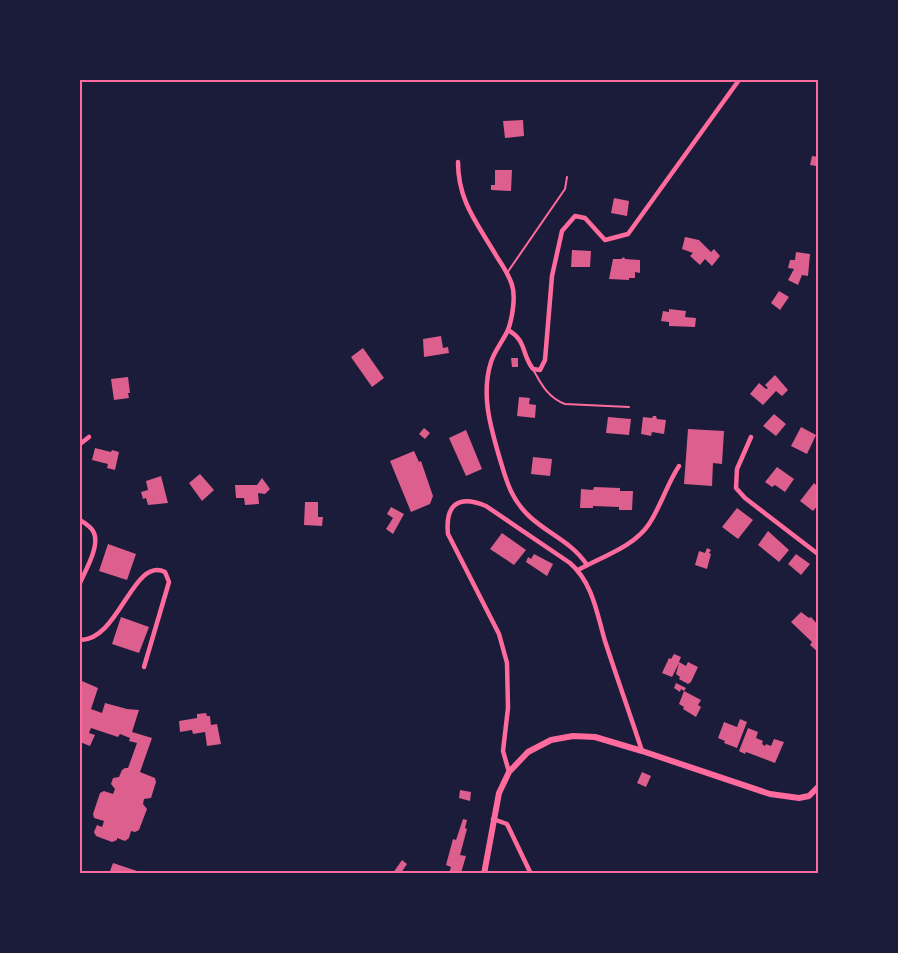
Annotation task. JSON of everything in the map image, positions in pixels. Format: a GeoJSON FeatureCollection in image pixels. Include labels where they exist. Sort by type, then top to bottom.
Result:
{"type":"FeatureCollection","features":[{"type":"Feature","properties":{"kind":"street"},"geometry":{"type":"LineString","coordinates":[[508,330],[523,342],[526,360],[533,369],[540,370],[545,360],[552,276],[562,231],[575,216],[585,218],[605,240],[628,234],[738,80]]}},
{"type":"Feature","properties":{"kind":"street"},"geometry":{"type":"LineString","coordinates":[[458,162],[459,188],[466,205],[513,286],[508,330],[490,363],[487,384],[490,430],[504,474],[510,492],[518,504],[531,518],[573,547],[587,565]]}},
{"type":"Feature","properties":{"kind":"street"},"geometry":{"type":"LineString","coordinates":[[80,444],[89,437]]}},
{"type":"Feature","properties":{"kind":"street"},"geometry":{"type":"LineString","coordinates":[[751,437],[737,469],[736,488],[745,498],[819,554]]}},
{"type":"Feature","properties":{"kind":"street"},"geometry":{"type":"LineString","coordinates":[[578,570],[639,535],[649,524],[679,466]]}},
{"type":"Feature","properties":{"kind":"street"},"geometry":{"type":"LineString","coordinates":[[509,772],[503,751],[508,708],[507,663],[499,634],[448,534],[447,519],[451,509],[458,503],[466,501],[486,506],[578,570],[597,607],[605,640],[642,751]]}},
{"type":"Feature","properties":{"kind":"street"},"geometry":{"type":"LineString","coordinates":[[80,520],[95,533],[91,560],[80,583]]}},
{"type":"Feature","properties":{"kind":"street"},"geometry":{"type":"LineString","coordinates":[[80,640],[95,638],[107,627],[140,579],[151,570],[158,568],[165,572],[169,582],[144,667]]}},
{"type":"Feature","properties":{"kind":"street"},"geometry":{"type":"LineString","coordinates":[[484,873],[499,794],[509,772],[528,752],[550,740],[573,736],[595,737],[770,794],[799,798],[809,796],[819,787]]}},
{"type":"Feature","properties":{"kind":"street"},"geometry":{"type":"LineString","coordinates":[[493,819],[507,824],[531,873]]}},
{"type":"Feature","properties":{"kind":"lane"},"geometry":{"type":"LineString","coordinates":[[507,273],[565,189],[567,177]]}},
{"type":"Feature","properties":{"kind":"lane"},"geometry":{"type":"LineString","coordinates":[[533,369],[547,392],[565,404],[629,407]]}},
{"type":"Feature","properties":{"kind":"building"},"geometry":{"type":"Polygon","coordinates":[[[523,120],[524,136],[505,138],[503,121],[523,120]]]}},
{"type":"Feature","properties":{"kind":"building"},"geometry":{"type":"Polygon","coordinates":[[[812,156],[818,157],[816,166],[810,165],[812,156]]]}},
{"type":"Feature","properties":{"kind":"building"},"geometry":{"type":"Polygon","coordinates":[[[495,170],[512,170],[511,191],[491,190],[491,185],[495,185],[495,170]]]}},
{"type":"Feature","properties":{"kind":"building"},"geometry":{"type":"Polygon","coordinates":[[[614,198],[629,201],[627,216],[611,213],[614,198]]]}},
{"type":"Feature","properties":{"kind":"building"},"geometry":{"type":"Polygon","coordinates":[[[685,237],[699,240],[711,252],[714,249],[720,256],[712,266],[705,259],[700,265],[690,256],[693,253],[682,249],[685,237]]]}},
{"type":"Feature","properties":{"kind":"building"},"geometry":{"type":"Polygon","coordinates":[[[572,250],[591,251],[590,267],[571,267],[572,250]]]}},
{"type":"Feature","properties":{"kind":"building"},"geometry":{"type":"Polygon","coordinates":[[[796,252],[810,254],[808,276],[802,275],[798,285],[788,280],[794,269],[788,268],[790,260],[795,260],[796,252]]]}},
{"type":"Feature","properties":{"kind":"building"},"geometry":{"type":"Polygon","coordinates":[[[624,257],[640,260],[640,273],[635,272],[635,278],[629,278],[629,280],[609,279],[613,259],[624,257]]]}},
{"type":"Feature","properties":{"kind":"building"},"geometry":{"type":"Polygon","coordinates":[[[779,291],[789,297],[780,310],[771,303],[779,291]]]}},
{"type":"Feature","properties":{"kind":"building"},"geometry":{"type":"Polygon","coordinates":[[[669,309],[686,311],[685,317],[696,318],[695,327],[669,326],[669,322],[661,321],[663,311],[669,312],[669,309]]]}},
{"type":"Feature","properties":{"kind":"building"},"geometry":{"type":"Polygon","coordinates":[[[441,336],[443,348],[448,347],[449,353],[424,357],[423,339],[441,336]]]}},
{"type":"Feature","properties":{"kind":"building"},"geometry":{"type":"Polygon","coordinates":[[[363,348],[384,378],[372,387],[351,357],[363,348]]]}},
{"type":"Feature","properties":{"kind":"building"},"geometry":{"type":"Polygon","coordinates":[[[511,358],[518,358],[518,367],[512,367],[511,358]]]}},
{"type":"Feature","properties":{"kind":"building"},"geometry":{"type":"Polygon","coordinates":[[[775,375],[788,390],[782,396],[776,391],[763,405],[750,394],[759,383],[766,389],[768,388],[765,385],[775,375]]]}},
{"type":"Feature","properties":{"kind":"building"},"geometry":{"type":"Polygon","coordinates":[[[128,377],[129,398],[114,400],[111,379],[128,377]]]}},
{"type":"Feature","properties":{"kind":"building"},"geometry":{"type":"Polygon","coordinates":[[[519,397],[530,398],[529,404],[536,405],[535,418],[517,416],[519,397]]]}},
{"type":"Feature","properties":{"kind":"building"},"geometry":{"type":"Polygon","coordinates":[[[774,414],[786,424],[776,436],[763,426],[774,414]]]}},
{"type":"Feature","properties":{"kind":"building"},"geometry":{"type":"Polygon","coordinates":[[[653,416],[666,420],[664,434],[652,432],[651,436],[641,434],[643,417],[652,418],[653,416]]]}},
{"type":"Feature","properties":{"kind":"building"},"geometry":{"type":"Polygon","coordinates":[[[608,417],[631,419],[629,435],[606,433],[608,417]]]}},
{"type":"Feature","properties":{"kind":"building"},"geometry":{"type":"Polygon","coordinates":[[[801,427],[816,435],[807,454],[791,446],[801,427]]]}},
{"type":"Feature","properties":{"kind":"building"},"geometry":{"type":"Polygon","coordinates":[[[424,428],[430,433],[425,439],[419,434],[424,428]]]}},
{"type":"Feature","properties":{"kind":"building"},"geometry":{"type":"Polygon","coordinates":[[[688,429],[724,431],[722,464],[713,463],[712,486],[684,484],[688,429]]]}},
{"type":"Feature","properties":{"kind":"building"},"geometry":{"type":"Polygon","coordinates":[[[466,430],[482,469],[466,476],[449,438],[466,430]]]}},
{"type":"Feature","properties":{"kind":"building"},"geometry":{"type":"Polygon","coordinates":[[[95,448],[119,452],[115,470],[107,468],[108,464],[92,460],[95,448]]]}},
{"type":"Feature","properties":{"kind":"building"},"geometry":{"type":"Polygon","coordinates":[[[414,451],[419,462],[421,461],[433,496],[430,504],[411,512],[390,461],[414,451]]]}},
{"type":"Feature","properties":{"kind":"building"},"geometry":{"type":"Polygon","coordinates":[[[533,457],[552,459],[550,476],[531,474],[533,457]]]}},
{"type":"Feature","properties":{"kind":"building"},"geometry":{"type":"Polygon","coordinates":[[[777,467],[794,479],[785,492],[765,482],[777,467]]]}},
{"type":"Feature","properties":{"kind":"building"},"geometry":{"type":"Polygon","coordinates":[[[200,474],[214,490],[202,501],[189,483],[200,474]]]}},
{"type":"Feature","properties":{"kind":"building"},"geometry":{"type":"Polygon","coordinates":[[[161,476],[168,503],[148,505],[141,492],[148,490],[146,481],[161,476]]]}},
{"type":"Feature","properties":{"kind":"building"},"geometry":{"type":"Polygon","coordinates":[[[262,478],[270,489],[265,494],[258,493],[259,504],[245,505],[244,498],[236,498],[235,485],[257,485],[262,478]]]}},
{"type":"Feature","properties":{"kind":"building"},"geometry":{"type":"Polygon","coordinates":[[[814,483],[818,487],[818,505],[813,511],[800,501],[814,483]]]}},
{"type":"Feature","properties":{"kind":"building"},"geometry":{"type":"Polygon","coordinates":[[[594,487],[633,491],[632,510],[593,506],[593,508],[580,508],[581,489],[593,490],[594,487]]]}},
{"type":"Feature","properties":{"kind":"building"},"geometry":{"type":"Polygon","coordinates":[[[305,502],[318,502],[318,517],[323,517],[322,526],[304,525],[305,502]]]}},
{"type":"Feature","properties":{"kind":"building"},"geometry":{"type":"Polygon","coordinates":[[[391,507],[404,514],[393,534],[386,529],[393,518],[387,514],[391,507]]]}},
{"type":"Feature","properties":{"kind":"building"},"geometry":{"type":"Polygon","coordinates":[[[737,508],[753,520],[738,539],[722,527],[737,508]]]}},
{"type":"Feature","properties":{"kind":"building"},"geometry":{"type":"Polygon","coordinates":[[[768,531],[789,550],[779,562],[758,545],[768,531]]]}},
{"type":"Feature","properties":{"kind":"building"},"geometry":{"type":"Polygon","coordinates":[[[502,533],[526,550],[514,565],[490,549],[502,533]]]}},
{"type":"Feature","properties":{"kind":"building"},"geometry":{"type":"Polygon","coordinates":[[[108,544],[136,554],[127,580],[99,571],[108,544]]]}},
{"type":"Feature","properties":{"kind":"building"},"geometry":{"type":"Polygon","coordinates":[[[707,548],[711,550],[709,553],[711,554],[707,569],[695,565],[699,551],[705,553],[707,548]]]}},
{"type":"Feature","properties":{"kind":"building"},"geometry":{"type":"Polygon","coordinates":[[[534,554],[553,564],[547,576],[526,562],[528,557],[531,559],[534,554]]]}},
{"type":"Feature","properties":{"kind":"building"},"geometry":{"type":"Polygon","coordinates":[[[796,554],[810,564],[801,575],[788,564],[796,554]]]}},
{"type":"Feature","properties":{"kind":"building"},"geometry":{"type":"Polygon","coordinates":[[[801,612],[811,617],[818,625],[818,652],[810,645],[812,642],[791,622],[801,612]]]}},
{"type":"Feature","properties":{"kind":"building"},"geometry":{"type":"Polygon","coordinates":[[[121,617],[149,627],[139,653],[112,644],[121,617]]]}},
{"type":"Feature","properties":{"kind":"building"},"geometry":{"type":"Polygon","coordinates":[[[674,654],[681,657],[679,662],[686,666],[688,662],[698,667],[688,684],[679,679],[680,677],[676,674],[679,663],[672,677],[662,673],[669,658],[671,659],[674,654]]]}},
{"type":"Feature","properties":{"kind":"building"},"geometry":{"type":"Polygon","coordinates":[[[80,682],[98,688],[91,709],[102,713],[105,703],[139,710],[132,732],[152,738],[140,772],[155,778],[156,782],[151,798],[144,799],[143,804],[147,809],[139,830],[131,831],[129,838],[125,841],[117,838],[112,842],[96,836],[94,832],[97,825],[102,827],[104,821],[94,818],[93,814],[100,793],[104,791],[113,794],[115,789],[111,784],[113,778],[119,777],[122,770],[128,768],[137,743],[129,741],[130,738],[120,734],[118,737],[91,728],[89,733],[95,735],[90,746],[80,742],[80,682]]]}},
{"type":"Feature","properties":{"kind":"building"},"geometry":{"type":"Polygon","coordinates":[[[676,683],[686,688],[684,691],[681,689],[680,692],[674,688],[676,683]]]}},
{"type":"Feature","properties":{"kind":"building"},"geometry":{"type":"Polygon","coordinates":[[[684,691],[701,700],[698,705],[701,707],[696,717],[679,704],[684,691]]]}},
{"type":"Feature","properties":{"kind":"building"},"geometry":{"type":"Polygon","coordinates":[[[206,713],[210,716],[211,725],[217,724],[221,744],[207,746],[205,732],[193,734],[192,730],[180,732],[179,721],[197,718],[197,714],[206,713]]]}},
{"type":"Feature","properties":{"kind":"building"},"geometry":{"type":"Polygon","coordinates":[[[740,719],[747,722],[737,748],[718,738],[724,722],[737,727],[740,719]]]}},
{"type":"Feature","properties":{"kind":"building"},"geometry":{"type":"Polygon","coordinates":[[[748,728],[758,732],[756,738],[763,741],[762,744],[765,746],[766,744],[771,746],[774,739],[784,742],[775,763],[739,751],[748,728]]]}},
{"type":"Feature","properties":{"kind":"building"},"geometry":{"type":"Polygon","coordinates":[[[642,772],[651,776],[646,787],[637,783],[642,772]]]}},
{"type":"Feature","properties":{"kind":"building"},"geometry":{"type":"Polygon","coordinates":[[[460,790],[471,792],[470,801],[459,798],[460,790]]]}},
{"type":"Feature","properties":{"kind":"building"},"geometry":{"type":"Polygon","coordinates":[[[463,819],[467,820],[465,828],[467,829],[460,855],[466,856],[461,873],[449,873],[451,867],[446,865],[453,839],[456,840],[463,819]]]}},
{"type":"Feature","properties":{"kind":"building"},"geometry":{"type":"Polygon","coordinates":[[[402,860],[407,864],[401,873],[393,873],[402,860]]]}},
{"type":"Feature","properties":{"kind":"building"},"geometry":{"type":"Polygon","coordinates":[[[113,863],[143,873],[114,873],[110,871],[113,863]]]}}]}
